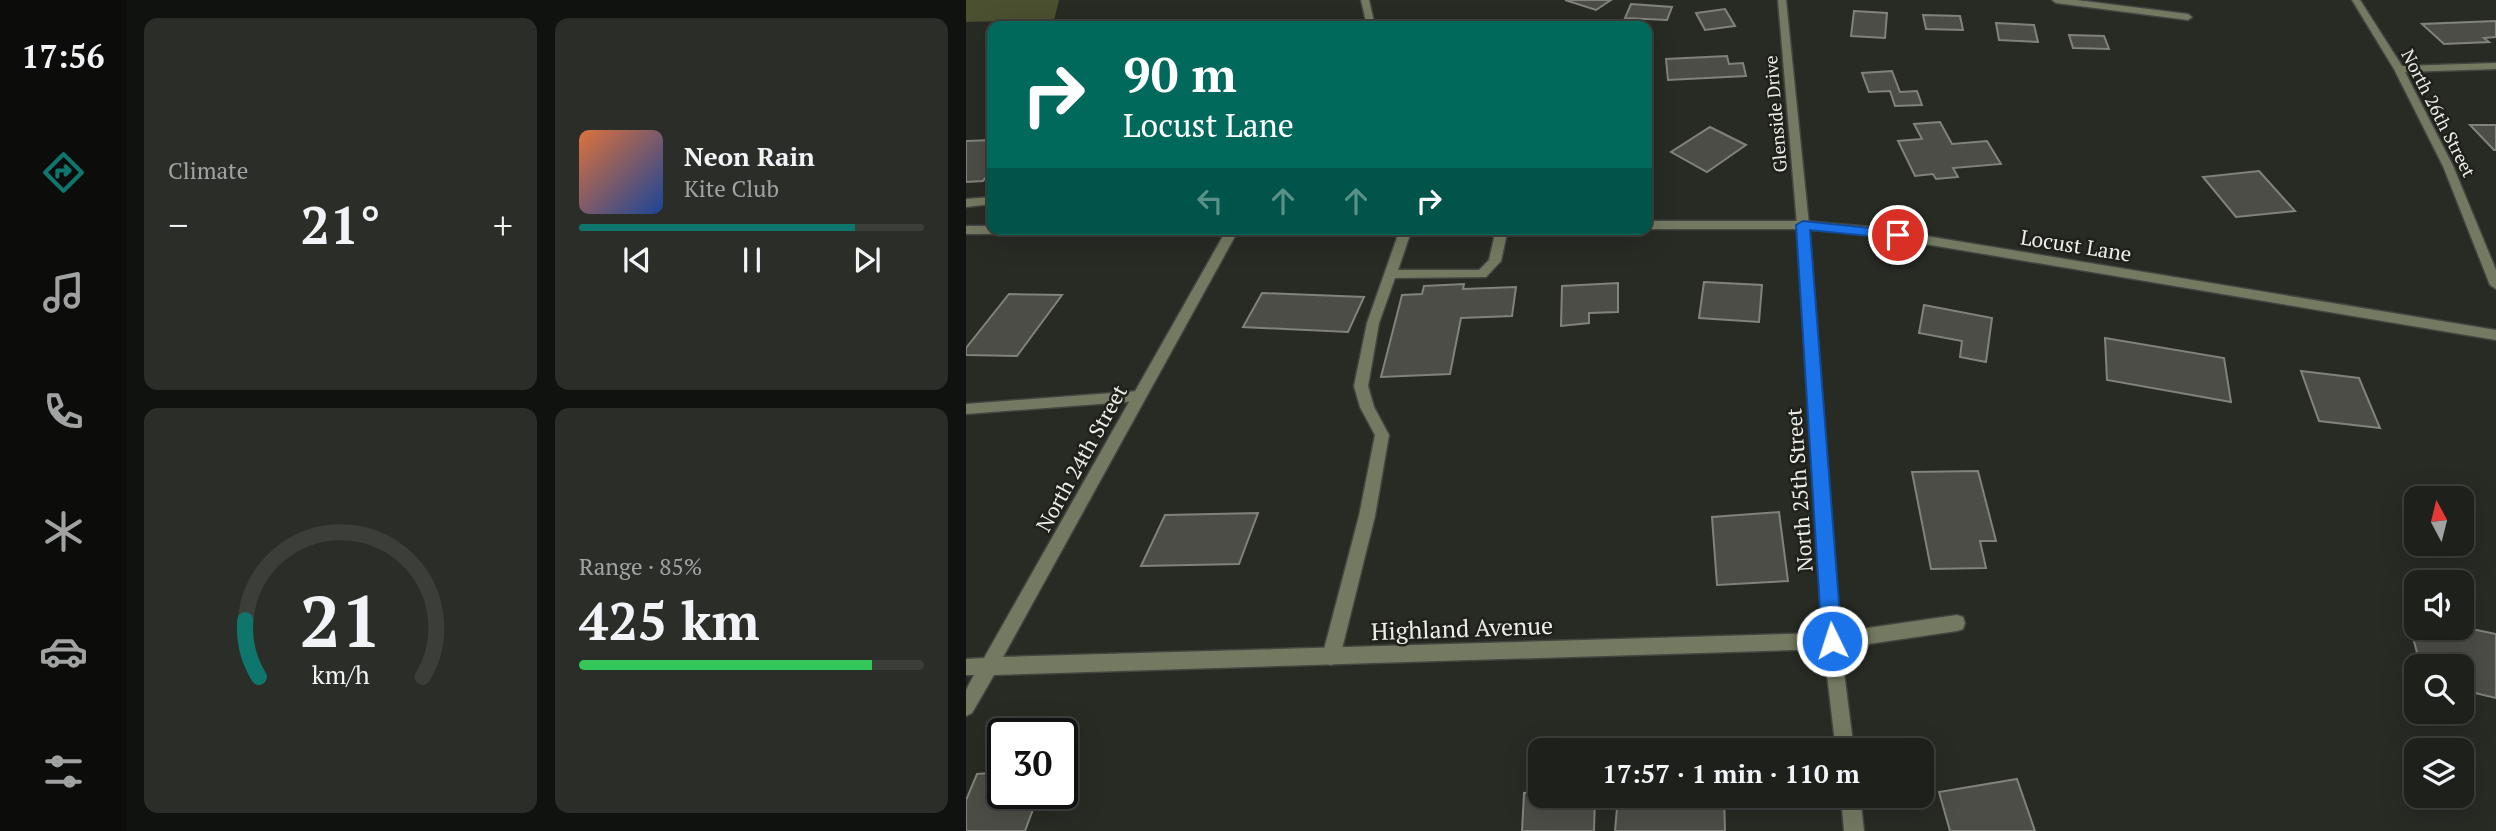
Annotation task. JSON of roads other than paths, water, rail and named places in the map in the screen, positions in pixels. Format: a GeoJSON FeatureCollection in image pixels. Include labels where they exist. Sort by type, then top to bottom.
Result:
{"type":"FeatureCollection","features":[{"type":"Feature","properties":{"kind":"street"},"geometry":{"type":"LineString","coordinates":[[1365,0],[1370,21]]}},
{"type":"Feature","properties":{"kind":"street","name":"Glenside Drive"},"geometry":{"type":"LineString","coordinates":[[1782,0],[1803,225]]}},
{"type":"Feature","properties":{"kind":"street"},"geometry":{"type":"LineString","coordinates":[[2056,0],[2188,17]]}},
{"type":"Feature","properties":{"kind":"street","name":"North 26th Street"},"geometry":{"type":"LineString","coordinates":[[2356,0],[2399,69],[2448,166],[2496,285]]}},
{"type":"Feature","properties":{"kind":"street"},"geometry":{"type":"LineString","coordinates":[[2399,69],[2496,66]]}},
{"type":"Feature","properties":{"kind":"street"},"geometry":{"type":"LineString","coordinates":[[966,203],[987,201]]}},
{"type":"Feature","properties":{"kind":"street","name":"Locust Lane"},"geometry":{"type":"LineString","coordinates":[[1652,225],[1803,225],[1871,230],[2496,335]]}},
{"type":"Feature","properties":{"kind":"street","name":"North 25th Street"},"geometry":{"type":"LineString","coordinates":[[1803,225],[1832,641],[1843,738]]}},
{"type":"Feature","properties":{"kind":"street"},"geometry":{"type":"LineString","coordinates":[[966,230],[987,230]]}},
{"type":"Feature","properties":{"kind":"street","name":"North 24th Street"},"geometry":{"type":"LineString","coordinates":[[966,707],[1230,235]]}},
{"type":"Feature","properties":{"kind":"street"},"geometry":{"type":"LineString","coordinates":[[1331,657],[1367,516],[1382,435],[1367,407],[1361,386],[1373,323],[1404,235]]}},
{"type":"Feature","properties":{"kind":"street"},"geometry":{"type":"LineString","coordinates":[[1390,274],[1482,274],[1495,261],[1501,235]]}},
{"type":"Feature","properties":{"kind":"street"},"geometry":{"type":"LineString","coordinates":[[966,409],[1139,396]]}},
{"type":"Feature","properties":{"kind":"street","name":"Highland Avenue"},"geometry":{"type":"LineString","coordinates":[[966,667],[1832,641],[1957,623]]}},
{"type":"Feature","properties":{"kind":"street"},"geometry":{"type":"LineString","coordinates":[[1851,808],[1854,831]]}}]}
